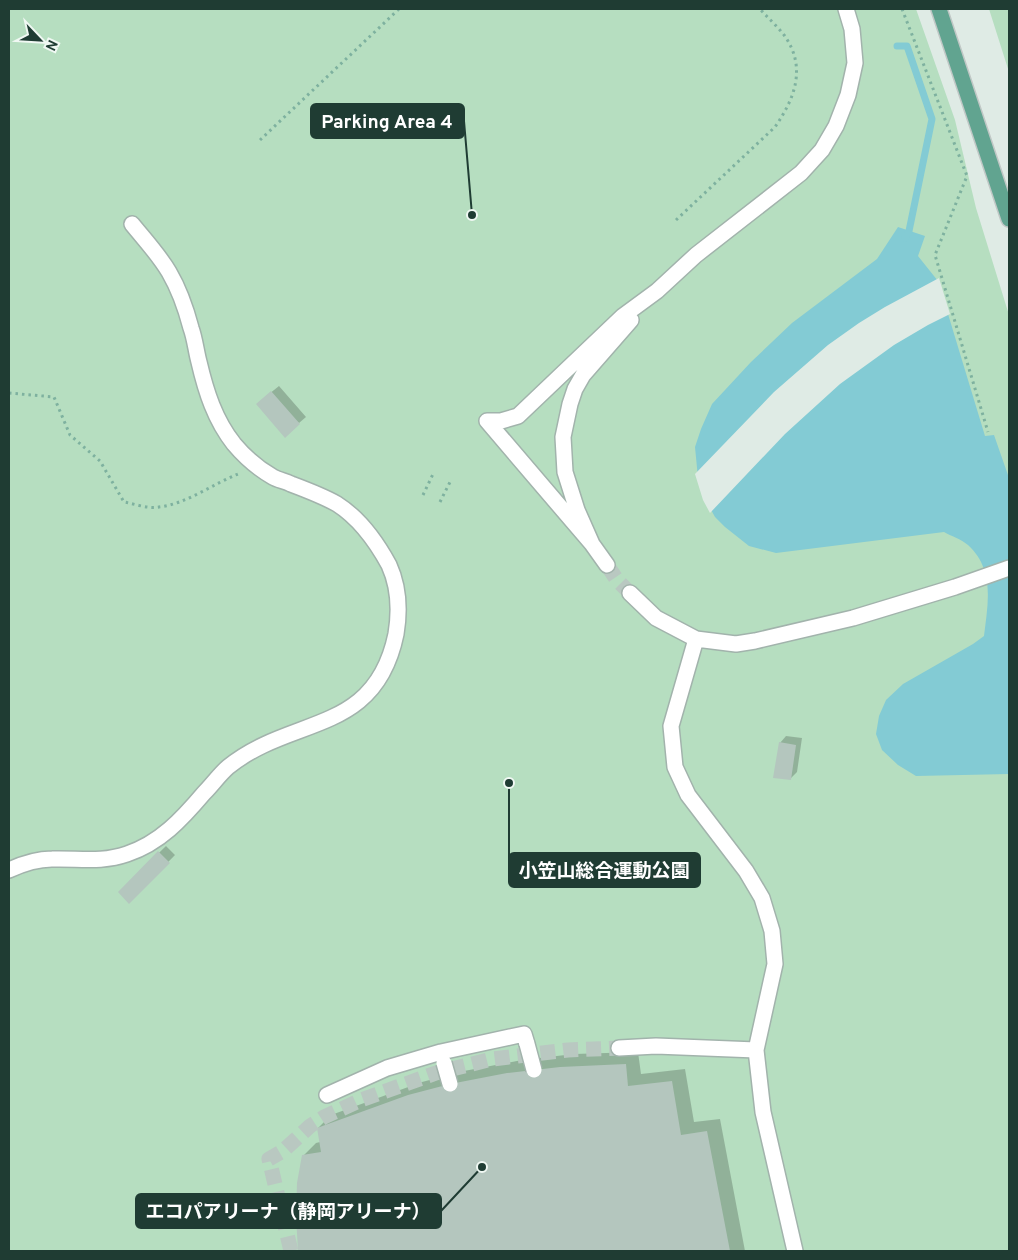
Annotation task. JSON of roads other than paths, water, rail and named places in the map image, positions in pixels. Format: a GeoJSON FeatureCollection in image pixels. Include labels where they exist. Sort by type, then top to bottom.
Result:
{"type":"FeatureCollection","features":[{"type":"Feature","properties":{"kind":"main road"},"geometry":{"type":"LineString","coordinates":[[940,9],[1009,219]]}},
{"type":"Feature","properties":{"kind":"street"},"geometry":{"type":"LineString","coordinates":[[592,544],[577,510],[565,472],[563,437],[575,389],[583,375],[657,291],[696,254],[800,173],[822,150],[836,126],[848,95],[855,63],[852,29],[846,9]]}},
{"type":"Feature","properties":{"kind":"street"},"geometry":{"type":"LineString","coordinates":[[9,870],[22,864],[50,859],[79,861],[112,858],[147,846],[169,832],[227,768],[262,746],[328,720],[359,702],[379,678],[394,644],[399,602],[388,564],[364,528],[338,505],[274,478],[257,466],[235,445],[218,419],[204,382],[192,330],[177,289],[170,274],[157,255],[132,224]]}},
{"type":"Feature","properties":{"kind":"street"},"geometry":{"type":"LineString","coordinates":[[607,565],[592,544],[487,421],[501,421],[518,416],[623,316],[657,291]]}},
{"type":"Feature","properties":{"kind":"street"},"geometry":{"type":"LineString","coordinates":[[630,593],[656,618],[696,639],[736,644],[853,618],[956,587],[1009,568]]}},
{"type":"Feature","properties":{"kind":"street"},"geometry":{"type":"LineString","coordinates":[[696,639],[671,726],[675,767],[688,795],[746,871],[762,898],[772,931],[774,964],[756,1050],[764,1112],[795,1251]]}},
{"type":"Feature","properties":{"kind":"street"},"geometry":{"type":"LineString","coordinates":[[327,1095],[387,1068],[442,1057],[524,1034],[534,1070]]}},
{"type":"Feature","properties":{"kind":"street"},"geometry":{"type":"LineString","coordinates":[[619,1048],[656,1046],[756,1050]]}},
{"type":"Feature","properties":{"kind":"street"},"geometry":{"type":"LineString","coordinates":[[442,1057],[450,1084]]}},
{"type":"Feature","properties":{"kind":"water"},"geometry":{"type":"Polygon","coordinates":[[[898,227],[925,236],[918,256],[938,281],[985,436],[994,435],[1009,478],[1009,774],[916,776],[898,765],[882,750],[876,734],[879,716],[886,700],[903,684],[984,636],[988,599],[986,576],[977,555],[968,545],[944,532],[776,553],[749,546],[725,527],[715,517],[705,499],[698,478],[695,447],[712,404],[751,362],[792,323],[877,259],[898,227]]]}},
{"type":"Feature","properties":{"kind":"waterway"},"geometry":{"type":"LineString","coordinates":[[897,46],[907,46],[932,119],[909,231],[905,238]]}},
{"type":"Feature","properties":{"kind":"tunnel"},"geometry":{"type":"LineString","coordinates":[[607,565],[617,580],[630,593]]}},
{"type":"Feature","properties":{"kind":"tunnel"},"geometry":{"type":"LineString","coordinates":[[291,1251],[269,1159],[283,1151],[310,1126],[324,1117],[361,1100],[436,1073],[492,1059],[568,1050],[619,1048]]}},
{"type":"Feature","properties":{"kind":"place","name":"Parking Area 4"},"geometry":{"type":"Point","coordinates":[472,215]}},
{"type":"Feature","properties":{"kind":"place","name":"小笠山総合運動公園"},"geometry":{"type":"Point","coordinates":[509,783]}},
{"type":"Feature","properties":{"kind":"place","name":"エコパアリーナ（静岡アリーナ）"},"geometry":{"type":"Point","coordinates":[482,1167]}}]}
